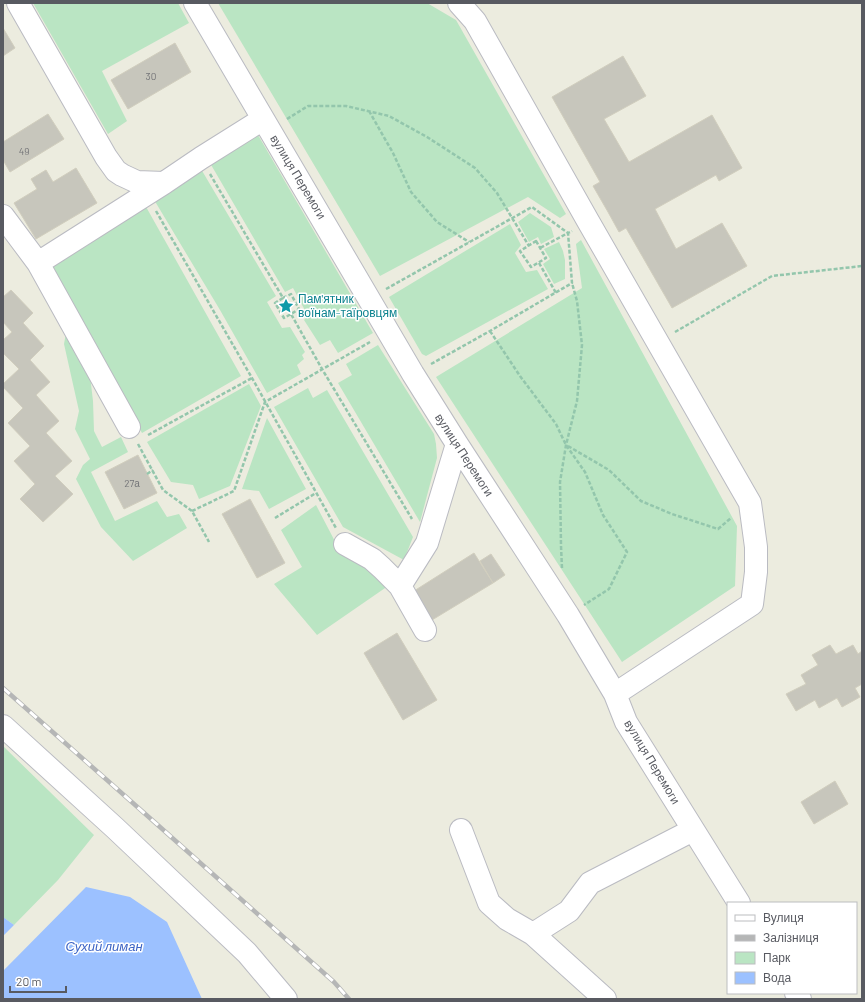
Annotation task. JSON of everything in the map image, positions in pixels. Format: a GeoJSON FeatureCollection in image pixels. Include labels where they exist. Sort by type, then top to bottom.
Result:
{"type":"FeatureCollection","features":[{"type":"Feature","properties":{"kind":"street"},"geometry":{"type":"LineString","coordinates":[[18,3],[106,157],[116,171],[122,176],[155,189]]}},
{"type":"Feature","properties":{"kind":"street","name":"вулиця Перемоги"},"geometry":{"type":"LineString","coordinates":[[195,3],[413,374],[568,615],[615,694],[626,722],[738,902]]}},
{"type":"Feature","properties":{"kind":"street"},"geometry":{"type":"LineString","coordinates":[[459,3],[475,21],[750,503],[756,547],[756,572],[752,604],[615,694]]}},
{"type":"Feature","properties":{"kind":"street"},"geometry":{"type":"LineString","coordinates":[[38,263],[201,158],[266,124]]}},
{"type":"Feature","properties":{"kind":"street"},"geometry":{"type":"LineString","coordinates":[[3,216],[38,263],[136,435]]}},
{"type":"Feature","properties":{"kind":"street"},"geometry":{"type":"LineString","coordinates":[[400,586],[427,543],[457,444]]}},
{"type":"Feature","properties":{"kind":"street"},"geometry":{"type":"LineString","coordinates":[[346,544],[372,559],[400,586],[425,630]]}},
{"type":"Feature","properties":{"kind":"street"},"geometry":{"type":"LineString","coordinates":[[3,726],[115,828],[247,953],[286,999]]}},
{"type":"Feature","properties":{"kind":"street"},"geometry":{"type":"LineString","coordinates":[[461,830],[489,903],[507,919],[533,934],[605,999]]}},
{"type":"Feature","properties":{"kind":"street"},"geometry":{"type":"LineString","coordinates":[[533,934],[569,911],[590,883],[693,830]]}},
{"type":"Feature","properties":{"kind":"path"},"geometry":{"type":"LineString","coordinates":[[266,124],[308,106],[346,106],[389,116],[427,137],[475,168],[496,193],[528,246]]}},
{"type":"Feature","properties":{"kind":"path"},"geometry":{"type":"LineString","coordinates":[[369,111],[393,153],[410,192],[437,222],[469,242]]}},
{"type":"Feature","properties":{"kind":"path"},"geometry":{"type":"LineString","coordinates":[[201,158],[283,298]]}},
{"type":"Feature","properties":{"kind":"path"},"geometry":{"type":"LineString","coordinates":[[155,189],[252,378],[346,544]]}},
{"type":"Feature","properties":{"kind":"path"},"geometry":{"type":"LineString","coordinates":[[370,299],[532,207],[568,233],[572,283],[577,301],[582,345],[577,401],[566,445],[560,482],[561,546],[564,587],[555,594]]}},
{"type":"Feature","properties":{"kind":"path"},"geometry":{"type":"LineString","coordinates":[[540,248],[588,221]]}},
{"type":"Feature","properties":{"kind":"path"},"geometry":{"type":"LineString","coordinates":[[536,242],[540,248],[546,258],[531,268],[520,251],[536,242]]}},
{"type":"Feature","properties":{"kind":"path"},"geometry":{"type":"LineString","coordinates":[[539,262],[556,293]]}},
{"type":"Feature","properties":{"kind":"path"},"geometry":{"type":"LineString","coordinates":[[658,342],[772,276],[862,266]]}},
{"type":"Feature","properties":{"kind":"path"},"geometry":{"type":"LineString","coordinates":[[413,374],[572,283]]}},
{"type":"Feature","properties":{"kind":"path"},"geometry":{"type":"LineString","coordinates":[[290,294],[299,309],[284,318],[275,302],[283,298],[290,294]]}},
{"type":"Feature","properties":{"kind":"path"},"geometry":{"type":"LineString","coordinates":[[291,314],[322,369],[427,543]]}},
{"type":"Feature","properties":{"kind":"path"},"geometry":{"type":"LineString","coordinates":[[490,331],[520,376],[556,424],[566,445],[585,472],[603,515],[627,552],[609,589],[568,615]]}},
{"type":"Feature","properties":{"kind":"path"},"geometry":{"type":"LineString","coordinates":[[192,511],[234,491],[266,402],[388,332]]}},
{"type":"Feature","properties":{"kind":"path"},"geometry":{"type":"LineString","coordinates":[[209,542],[192,511],[163,490],[136,435],[252,378]]}},
{"type":"Feature","properties":{"kind":"path"},"geometry":{"type":"LineString","coordinates":[[566,445],[609,470],[641,501],[672,514],[718,529],[750,503]]}},
{"type":"Feature","properties":{"kind":"path"},"geometry":{"type":"LineString","coordinates":[[147,474],[153,470]]}},
{"type":"Feature","properties":{"kind":"path"},"geometry":{"type":"LineString","coordinates":[[275,518],[316,493]]}},
{"type":"Feature","properties":{"kind":"green space"},"geometry":{"type":"Polygon","coordinates":[[[33,3],[178,3],[189,23],[102,71],[127,121],[108,134],[33,3]]]}},
{"type":"Feature","properties":{"kind":"green space"},"geometry":{"type":"Polygon","coordinates":[[[218,3],[427,3],[456,20],[566,214],[560,218],[528,197],[380,276],[218,3]]]}},
{"type":"Feature","properties":{"kind":"green space"},"geometry":{"type":"Polygon","coordinates":[[[258,135],[373,333],[338,353],[330,340],[320,345],[304,320],[308,316],[293,288],[285,292],[210,163],[258,135]]]}},
{"type":"Feature","properties":{"kind":"green space"},"geometry":{"type":"Polygon","coordinates":[[[201,169],[276,296],[267,302],[282,328],[290,327],[305,352],[302,355],[304,359],[297,365],[301,374],[267,393],[220,310],[153,198],[201,169]]]}},
{"type":"Feature","properties":{"kind":"green space"},"geometry":{"type":"Polygon","coordinates":[[[145,205],[241,376],[142,433],[46,264],[145,205]]]}},
{"type":"Feature","properties":{"kind":"green space"},"geometry":{"type":"Polygon","coordinates":[[[530,213],[551,227],[554,237],[541,244],[538,237],[529,242],[518,222],[530,213]]]}},
{"type":"Feature","properties":{"kind":"green space"},"geometry":{"type":"Polygon","coordinates":[[[510,224],[521,245],[515,253],[526,272],[537,270],[548,289],[426,356],[422,354],[389,297],[510,224]]]}},
{"type":"Feature","properties":{"kind":"green space"},"geometry":{"type":"Polygon","coordinates":[[[581,240],[737,526],[735,586],[622,662],[436,377],[582,288],[576,244],[581,240]]]}},
{"type":"Feature","properties":{"kind":"green space"},"geometry":{"type":"Polygon","coordinates":[[[559,242],[565,260],[565,279],[554,284],[543,264],[550,259],[544,249],[559,242]]]}},
{"type":"Feature","properties":{"kind":"green space"},"geometry":{"type":"Polygon","coordinates":[[[66,333],[89,367],[93,401],[94,431],[102,447],[121,437],[128,452],[91,472],[115,521],[157,501],[167,517],[179,514],[187,528],[133,561],[101,527],[76,479],[83,465],[90,459],[75,429],[79,411],[64,344],[66,333]]]}},
{"type":"Feature","properties":{"kind":"green space"},"geometry":{"type":"Polygon","coordinates":[[[378,345],[434,434],[437,458],[420,522],[338,383],[352,375],[346,364],[378,345]]]}},
{"type":"Feature","properties":{"kind":"green space"},"geometry":{"type":"Polygon","coordinates":[[[249,384],[261,406],[230,486],[199,499],[193,485],[171,482],[147,442],[249,384]]]}},
{"type":"Feature","properties":{"kind":"green space"},"geometry":{"type":"Polygon","coordinates":[[[308,388],[313,398],[327,390],[413,537],[404,560],[343,527],[274,407],[308,388]]]}},
{"type":"Feature","properties":{"kind":"green space"},"geometry":{"type":"Polygon","coordinates":[[[267,418],[306,489],[269,509],[259,491],[242,489],[267,418]]]}},
{"type":"Feature","properties":{"kind":"green space"},"geometry":{"type":"Polygon","coordinates":[[[316,505],[340,551],[371,570],[388,586],[317,635],[274,584],[302,567],[281,530],[316,505]]]}},
{"type":"Feature","properties":{"kind":"green space"},"geometry":{"type":"Polygon","coordinates":[[[3,746],[94,835],[58,880],[14,925],[3,917],[3,746]]]}},
{"type":"Feature","properties":{"kind":"water","name":"Сухий лиман"},"geometry":{"type":"Polygon","coordinates":[[[86,887],[130,897],[167,922],[202,999],[3,999],[3,971],[86,887]]]}},
{"type":"Feature","properties":{"kind":"water"},"geometry":{"type":"Polygon","coordinates":[[[3,917],[14,925],[3,936],[3,917]]]}},
{"type":"Feature","properties":{"kind":"building"},"geometry":{"type":"Polygon","coordinates":[[[3,28],[15,48],[3,56],[3,28]]]}},
{"type":"Feature","properties":{"kind":"building"},"geometry":{"type":"Polygon","coordinates":[[[175,43],[191,72],[128,109],[111,80],[175,43]]]}},
{"type":"Feature","properties":{"kind":"building"},"geometry":{"type":"Polygon","coordinates":[[[623,56],[646,96],[604,119],[629,162],[712,115],[742,168],[719,181],[716,175],[655,209],[676,249],[722,223],[747,266],[672,308],[626,228],[619,232],[593,186],[600,182],[552,97],[623,56]]]}},
{"type":"Feature","properties":{"kind":"building"},"geometry":{"type":"Polygon","coordinates":[[[48,114],[64,139],[10,172],[3,160],[3,142],[48,114]]]}},
{"type":"Feature","properties":{"kind":"building"},"geometry":{"type":"Polygon","coordinates":[[[76,168],[97,203],[36,239],[14,203],[37,189],[31,179],[46,170],[53,182],[76,168]]]}},
{"type":"Feature","properties":{"kind":"building"},"geometry":{"type":"Polygon","coordinates":[[[11,290],[33,313],[23,323],[44,346],[30,360],[50,382],[36,395],[59,421],[46,433],[72,461],[55,476],[73,494],[43,522],[20,499],[35,484],[14,461],[30,446],[8,423],[23,408],[3,387],[3,384],[19,369],[3,353],[3,340],[12,332],[3,322],[3,297],[11,290]]]}},
{"type":"Feature","properties":{"kind":"building"},"geometry":{"type":"Polygon","coordinates":[[[138,455],[157,493],[124,509],[105,472],[138,455]]]}},
{"type":"Feature","properties":{"kind":"building"},"geometry":{"type":"Polygon","coordinates":[[[250,499],[285,563],[257,578],[222,514],[250,499]]]}},
{"type":"Feature","properties":{"kind":"building"},"geometry":{"type":"Polygon","coordinates":[[[474,553],[493,583],[432,620],[414,591],[474,553]]]}},
{"type":"Feature","properties":{"kind":"building"},"geometry":{"type":"Polygon","coordinates":[[[491,554],[505,575],[493,583],[480,561],[491,554]]]}},
{"type":"Feature","properties":{"kind":"building"},"geometry":{"type":"Polygon","coordinates":[[[397,633],[437,700],[403,720],[364,653],[397,633]]]}},
{"type":"Feature","properties":{"kind":"building"},"geometry":{"type":"Polygon","coordinates":[[[830,645],[836,654],[853,645],[858,654],[862,651],[862,684],[855,688],[860,697],[842,707],[837,698],[819,708],[815,700],[796,711],[786,694],[806,684],[801,675],[818,665],[812,655],[830,645]]]}},
{"type":"Feature","properties":{"kind":"building"},"geometry":{"type":"Polygon","coordinates":[[[835,781],[848,804],[814,824],[801,802],[835,781]]]}},
{"type":"Feature","properties":{"kind":"railway"},"geometry":{"type":"LineString","coordinates":[[3,688],[334,982],[349,999]]}},
{"type":"Feature","properties":{"kind":"place","name":"Пам'ятник воїнам-таїровцям"},"geometry":{"type":"Point","coordinates":[286,306]}}]}
